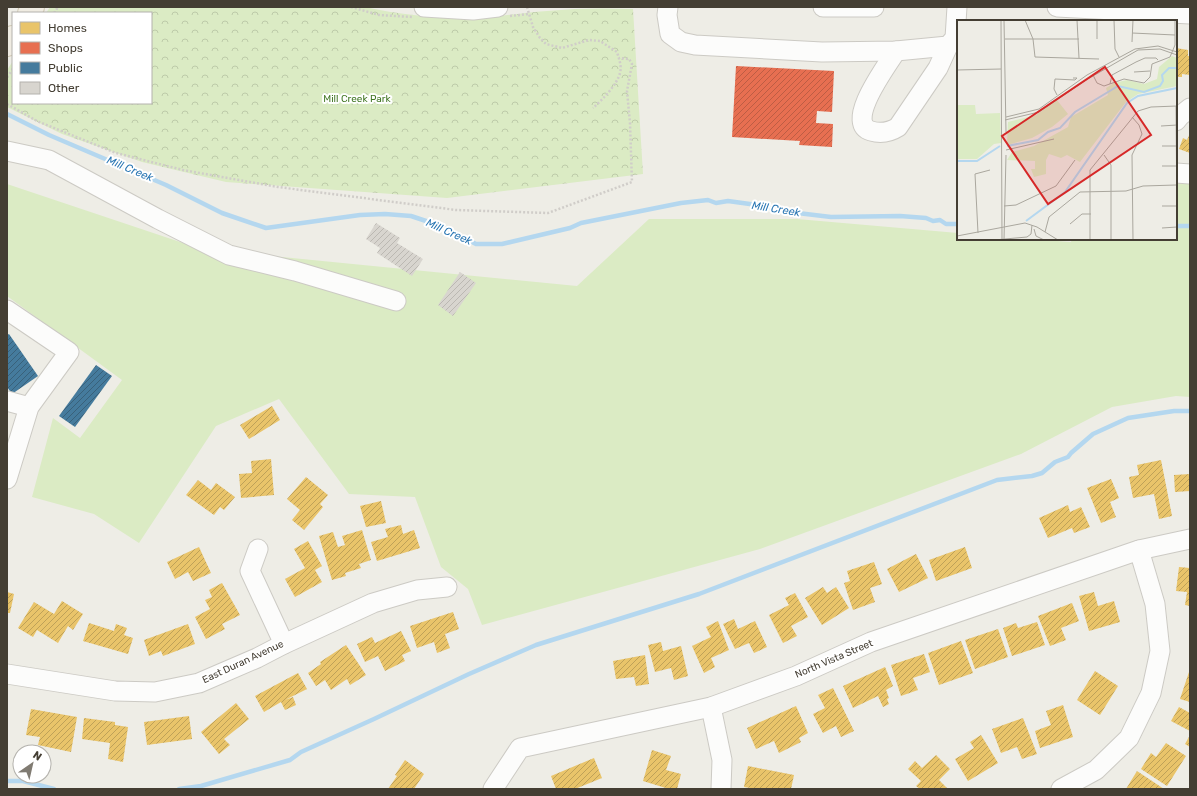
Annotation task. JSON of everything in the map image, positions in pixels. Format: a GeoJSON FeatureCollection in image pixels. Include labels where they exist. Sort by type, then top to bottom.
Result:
{"type":"FeatureCollection","features":[{"type":"Feature","properties":{"kind":"street"},"geometry":{"type":"LineString","coordinates":[[424,7],[473,10],[498,7]]}},
{"type":"Feature","properties":{"kind":"street"},"geometry":{"type":"LineString","coordinates":[[668,7],[667,15],[670,34],[681,42],[695,45],[822,52],[896,51],[948,46]]}},
{"type":"Feature","properties":{"kind":"street"},"geometry":{"type":"LineString","coordinates":[[823,7],[874,7]]}},
{"type":"Feature","properties":{"kind":"street"},"geometry":{"type":"LineString","coordinates":[[896,51],[868,94],[864,105],[863,122],[868,129],[873,131],[890,132],[898,127],[938,68],[948,46],[955,38],[957,7]]}},
{"type":"Feature","properties":{"kind":"street"},"geometry":{"type":"LineString","coordinates":[[1056,20],[1057,7],[1190,14]]}},
{"type":"Feature","properties":{"kind":"street"},"geometry":{"type":"LineString","coordinates":[[1177,120],[1190,108]]}},
{"type":"Feature","properties":{"kind":"street"},"geometry":{"type":"LineString","coordinates":[[7,151],[49,160],[158,219],[229,255],[295,271],[396,301]]}},
{"type":"Feature","properties":{"kind":"street"},"geometry":{"type":"LineString","coordinates":[[1177,173],[1190,174]]}},
{"type":"Feature","properties":{"kind":"street"},"geometry":{"type":"LineString","coordinates":[[7,310],[69,352],[29,407],[7,479]]}},
{"type":"Feature","properties":{"kind":"street"},"geometry":{"type":"LineString","coordinates":[[7,401],[29,407]]}},
{"type":"Feature","properties":{"kind":"street","name":"North Vista Street"},"geometry":{"type":"LineString","coordinates":[[493,789],[520,748],[711,707],[796,676],[871,642],[1139,550],[1190,539]]}},
{"type":"Feature","properties":{"kind":"street"},"geometry":{"type":"LineString","coordinates":[[258,549],[250,571],[284,644]]}},
{"type":"Feature","properties":{"kind":"street"},"geometry":{"type":"LineString","coordinates":[[1061,789],[1096,770],[1129,738],[1151,693],[1160,651],[1156,604],[1139,550]]}},
{"type":"Feature","properties":{"kind":"street","name":"East Duran Avenue"},"geometry":{"type":"LineString","coordinates":[[7,674],[115,691],[155,692],[198,683],[257,658],[373,603],[418,590],[447,586]]}},
{"type":"Feature","properties":{"kind":"street"},"geometry":{"type":"LineString","coordinates":[[711,707],[722,760],[721,789]]}},
{"type":"Feature","properties":{"kind":"path"},"geometry":{"type":"LineString","coordinates":[[527,7],[533,27],[546,44],[562,48],[589,40],[600,41],[617,52],[620,62],[620,74],[610,90],[593,108]]}},
{"type":"Feature","properties":{"kind":"path"},"geometry":{"type":"LineString","coordinates":[[7,104],[37,121],[116,153],[182,170],[278,187],[456,210],[548,213],[632,182],[628,91],[632,64],[629,59],[619,58]]}},
{"type":"Feature","properties":{"kind":"green space","name":"Mill Creek Park"},"geometry":{"type":"Polygon","coordinates":[[[50,7],[365,7],[410,15],[472,18],[569,9],[633,9],[643,174],[447,198],[226,182],[142,162],[62,134],[7,107],[7,70],[12,62],[12,104],[152,104],[152,12],[47,12],[50,7]]]}},
{"type":"Feature","properties":{"kind":"green space"},"geometry":{"type":"Polygon","coordinates":[[[1177,181],[1190,183],[1190,397],[1176,396],[1112,407],[1021,454],[760,549],[482,625],[468,589],[441,567],[415,497],[349,494],[279,399],[216,426],[139,543],[94,514],[32,497],[53,418],[80,438],[122,380],[7,296],[7,184],[201,249],[577,286],[649,219],[797,219],[957,233],[957,240],[1044,240],[1071,242],[1072,240],[1177,240],[1177,181]]]}},
{"type":"Feature","properties":{"kind":"building: Homes"},"geometry":{"type":"Polygon","coordinates":[[[1177,48],[1188,50],[1188,56],[1190,56],[1190,75],[1182,74],[1182,77],[1177,77],[1177,48]]]}},
{"type":"Feature","properties":{"kind":"building: Homes"},"geometry":{"type":"Polygon","coordinates":[[[1190,133],[1190,153],[1179,149],[1183,138],[1187,140],[1190,133]]]}},
{"type":"Feature","properties":{"kind":"building: Homes"},"geometry":{"type":"Polygon","coordinates":[[[272,406],[280,420],[249,439],[240,425],[272,406]]]}},
{"type":"Feature","properties":{"kind":"building: Homes"},"geometry":{"type":"Polygon","coordinates":[[[271,459],[274,495],[241,498],[239,474],[252,473],[251,461],[271,459]]]}},
{"type":"Feature","properties":{"kind":"building: Homes"},"geometry":{"type":"Polygon","coordinates":[[[1161,460],[1172,516],[1159,519],[1154,494],[1133,498],[1129,477],[1139,475],[1137,465],[1161,460]]]}},
{"type":"Feature","properties":{"kind":"building: Homes"},"geometry":{"type":"Polygon","coordinates":[[[1190,474],[1190,491],[1175,492],[1174,475],[1190,474]]]}},
{"type":"Feature","properties":{"kind":"building: Homes"},"geometry":{"type":"Polygon","coordinates":[[[306,477],[328,495],[320,504],[323,507],[304,530],[292,520],[300,510],[287,499],[306,477]]]}},
{"type":"Feature","properties":{"kind":"building: Homes"},"geometry":{"type":"Polygon","coordinates":[[[1111,479],[1119,498],[1110,502],[1116,517],[1101,523],[1087,488],[1111,479]]]}},
{"type":"Feature","properties":{"kind":"building: Homes"},"geometry":{"type":"Polygon","coordinates":[[[198,480],[211,490],[216,483],[235,497],[224,510],[220,507],[214,515],[186,495],[198,480]]]}},
{"type":"Feature","properties":{"kind":"building: Homes"},"geometry":{"type":"Polygon","coordinates":[[[381,501],[386,523],[366,527],[360,506],[381,501]]]}},
{"type":"Feature","properties":{"kind":"building: Homes"},"geometry":{"type":"Polygon","coordinates":[[[1068,505],[1070,512],[1081,507],[1090,527],[1074,533],[1072,528],[1048,538],[1039,518],[1068,505]]]}},
{"type":"Feature","properties":{"kind":"building: Homes"},"geometry":{"type":"Polygon","coordinates":[[[401,525],[403,534],[414,530],[420,548],[377,561],[371,542],[388,537],[385,529],[401,525]]]}},
{"type":"Feature","properties":{"kind":"building: Homes"},"geometry":{"type":"Polygon","coordinates":[[[362,530],[371,560],[359,564],[361,568],[345,573],[346,576],[332,580],[319,536],[333,532],[338,547],[345,545],[342,536],[362,530]]]}},
{"type":"Feature","properties":{"kind":"building: Homes"},"geometry":{"type":"Polygon","coordinates":[[[308,541],[322,566],[315,570],[322,582],[295,597],[285,579],[305,568],[294,549],[308,541]]]}},
{"type":"Feature","properties":{"kind":"building: Homes"},"geometry":{"type":"Polygon","coordinates":[[[199,547],[211,573],[193,581],[188,572],[175,579],[167,562],[199,547]]]}},
{"type":"Feature","properties":{"kind":"building: Homes"},"geometry":{"type":"Polygon","coordinates":[[[965,547],[972,568],[936,581],[929,560],[965,547]]]}},
{"type":"Feature","properties":{"kind":"building: Homes"},"geometry":{"type":"Polygon","coordinates":[[[916,554],[928,578],[899,592],[887,569],[916,554]]]}},
{"type":"Feature","properties":{"kind":"building: Homes"},"geometry":{"type":"Polygon","coordinates":[[[874,562],[882,584],[870,588],[875,602],[853,610],[844,583],[850,581],[847,571],[874,562]]]}},
{"type":"Feature","properties":{"kind":"building: Homes"},"geometry":{"type":"Polygon","coordinates":[[[1179,567],[1190,568],[1190,606],[1185,605],[1187,592],[1176,591],[1179,567]]]}},
{"type":"Feature","properties":{"kind":"building: Homes"},"geometry":{"type":"Polygon","coordinates":[[[222,583],[240,615],[222,624],[225,629],[206,639],[195,617],[210,609],[205,600],[212,597],[209,590],[222,583]]]}},
{"type":"Feature","properties":{"kind":"building: Homes"},"geometry":{"type":"Polygon","coordinates":[[[823,587],[827,593],[836,587],[849,608],[822,625],[805,598],[823,587]]]}},
{"type":"Feature","properties":{"kind":"building: Homes"},"geometry":{"type":"Polygon","coordinates":[[[7,592],[14,594],[10,613],[7,613],[7,592]]]}},
{"type":"Feature","properties":{"kind":"building: Homes"},"geometry":{"type":"Polygon","coordinates":[[[1094,592],[1098,606],[1114,601],[1120,622],[1089,631],[1079,596],[1094,592]]]}},
{"type":"Feature","properties":{"kind":"building: Homes"},"geometry":{"type":"Polygon","coordinates":[[[795,593],[808,617],[791,626],[797,636],[783,643],[769,615],[789,605],[785,598],[795,593]]]}},
{"type":"Feature","properties":{"kind":"building: Homes"},"geometry":{"type":"Polygon","coordinates":[[[62,601],[83,614],[73,630],[68,626],[58,643],[37,630],[33,637],[18,628],[34,602],[54,614],[62,601]]]}},
{"type":"Feature","properties":{"kind":"building: Homes"},"geometry":{"type":"Polygon","coordinates":[[[1072,603],[1079,621],[1061,628],[1066,640],[1050,646],[1038,616],[1072,603]]]}},
{"type":"Feature","properties":{"kind":"building: Homes"},"geometry":{"type":"Polygon","coordinates":[[[453,612],[459,629],[445,634],[450,648],[437,653],[434,642],[417,648],[410,626],[453,612]]]}},
{"type":"Feature","properties":{"kind":"building: Homes"},"geometry":{"type":"Polygon","coordinates":[[[734,619],[738,629],[755,621],[767,647],[754,653],[749,643],[735,649],[723,624],[734,619]]]}},
{"type":"Feature","properties":{"kind":"building: Homes"},"geometry":{"type":"Polygon","coordinates":[[[718,621],[729,650],[711,658],[715,667],[704,673],[692,646],[711,637],[706,627],[718,621]]]}},
{"type":"Feature","properties":{"kind":"building: Homes"},"geometry":{"type":"Polygon","coordinates":[[[1037,622],[1045,645],[1012,656],[1003,628],[1016,623],[1018,628],[1037,622]]]}},
{"type":"Feature","properties":{"kind":"building: Homes"},"geometry":{"type":"Polygon","coordinates":[[[89,623],[114,631],[116,624],[127,628],[124,635],[133,638],[128,654],[83,641],[89,623]]]}},
{"type":"Feature","properties":{"kind":"building: Homes"},"geometry":{"type":"Polygon","coordinates":[[[188,624],[195,644],[163,656],[161,651],[149,656],[144,640],[188,624]]]}},
{"type":"Feature","properties":{"kind":"building: Homes"},"geometry":{"type":"Polygon","coordinates":[[[998,629],[1008,657],[975,669],[965,640],[998,629]]]}},
{"type":"Feature","properties":{"kind":"building: Homes"},"geometry":{"type":"Polygon","coordinates":[[[401,631],[411,651],[402,655],[405,661],[385,671],[378,656],[365,662],[357,644],[372,637],[375,643],[401,631]]]}},
{"type":"Feature","properties":{"kind":"building: Homes"},"geometry":{"type":"Polygon","coordinates":[[[961,641],[973,673],[939,685],[928,653],[961,641]]]}},
{"type":"Feature","properties":{"kind":"building: Homes"},"geometry":{"type":"Polygon","coordinates":[[[661,642],[663,651],[681,646],[688,676],[674,680],[671,668],[655,672],[648,645],[661,642]]]}},
{"type":"Feature","properties":{"kind":"building: Homes"},"geometry":{"type":"Polygon","coordinates":[[[346,645],[366,675],[350,685],[347,679],[331,690],[325,680],[316,686],[308,673],[321,664],[320,662],[346,645]]]}},
{"type":"Feature","properties":{"kind":"building: Homes"},"geometry":{"type":"Polygon","coordinates":[[[924,654],[930,672],[913,678],[918,690],[901,696],[891,665],[924,654]]]}},
{"type":"Feature","properties":{"kind":"building: Homes"},"geometry":{"type":"Polygon","coordinates":[[[645,655],[649,684],[636,686],[634,677],[616,679],[613,661],[645,655]]]}},
{"type":"Feature","properties":{"kind":"building: Homes"},"geometry":{"type":"Polygon","coordinates":[[[885,667],[893,686],[886,690],[889,698],[887,699],[889,704],[883,707],[878,696],[853,708],[843,686],[885,667]]]}},
{"type":"Feature","properties":{"kind":"building: Homes"},"geometry":{"type":"Polygon","coordinates":[[[1190,669],[1190,702],[1180,699],[1190,669]]]}},
{"type":"Feature","properties":{"kind":"building: Homes"},"geometry":{"type":"Polygon","coordinates":[[[1095,671],[1118,686],[1100,715],[1077,700],[1095,671]]]}},
{"type":"Feature","properties":{"kind":"building: Homes"},"geometry":{"type":"Polygon","coordinates":[[[298,673],[307,689],[285,700],[293,697],[296,705],[285,710],[281,702],[264,712],[255,696],[298,673]]]}},
{"type":"Feature","properties":{"kind":"building: Homes"},"geometry":{"type":"Polygon","coordinates":[[[833,688],[854,731],[841,737],[836,726],[823,733],[813,714],[825,708],[818,695],[833,688]]]}},
{"type":"Feature","properties":{"kind":"building: Homes"},"geometry":{"type":"Polygon","coordinates":[[[236,703],[249,719],[224,739],[230,745],[219,754],[201,732],[236,703]]]}},
{"type":"Feature","properties":{"kind":"building: Homes"},"geometry":{"type":"Polygon","coordinates":[[[1063,705],[1073,737],[1040,748],[1035,731],[1051,725],[1046,711],[1063,705]]]}},
{"type":"Feature","properties":{"kind":"building: Homes"},"geometry":{"type":"Polygon","coordinates":[[[796,706],[808,733],[799,738],[801,742],[779,753],[774,741],[756,749],[747,728],[796,706]]]}},
{"type":"Feature","properties":{"kind":"building: Homes"},"geometry":{"type":"Polygon","coordinates":[[[1179,707],[1190,713],[1190,731],[1171,721],[1179,707]]]}},
{"type":"Feature","properties":{"kind":"building: Homes"},"geometry":{"type":"Polygon","coordinates":[[[31,709],[77,717],[71,752],[52,748],[52,744],[38,744],[40,737],[26,735],[31,709]]]}},
{"type":"Feature","properties":{"kind":"building: Homes"},"geometry":{"type":"Polygon","coordinates":[[[189,716],[192,739],[147,745],[144,722],[189,716]]]}},
{"type":"Feature","properties":{"kind":"building: Homes"},"geometry":{"type":"Polygon","coordinates":[[[84,718],[115,722],[115,725],[128,727],[123,762],[108,759],[110,743],[82,739],[84,718]]]}},
{"type":"Feature","properties":{"kind":"building: Homes"},"geometry":{"type":"Polygon","coordinates":[[[1023,718],[1037,754],[1022,759],[1017,747],[1001,753],[992,729],[1023,718]]]}},
{"type":"Feature","properties":{"kind":"building: Homes"},"geometry":{"type":"Polygon","coordinates":[[[981,735],[998,763],[968,781],[955,759],[974,748],[970,742],[981,735]]]}},
{"type":"Feature","properties":{"kind":"building: Homes"},"geometry":{"type":"Polygon","coordinates":[[[1190,735],[1190,747],[1185,744],[1190,735]]]}},
{"type":"Feature","properties":{"kind":"building: Homes"},"geometry":{"type":"Polygon","coordinates":[[[1166,743],[1186,756],[1167,786],[1141,769],[1151,753],[1156,757],[1166,743]]]}},
{"type":"Feature","properties":{"kind":"building: Homes"},"geometry":{"type":"Polygon","coordinates":[[[652,750],[671,756],[666,770],[681,774],[677,789],[669,789],[643,781],[652,750]]]}},
{"type":"Feature","properties":{"kind":"building: Homes"},"geometry":{"type":"Polygon","coordinates":[[[936,755],[950,769],[939,780],[948,789],[920,789],[916,786],[921,781],[908,769],[915,761],[922,768],[936,755]]]}},
{"type":"Feature","properties":{"kind":"building: Homes"},"geometry":{"type":"Polygon","coordinates":[[[594,758],[602,778],[575,789],[556,789],[551,776],[594,758]]]}},
{"type":"Feature","properties":{"kind":"building: Homes"},"geometry":{"type":"Polygon","coordinates":[[[405,760],[424,774],[414,789],[388,789],[397,776],[395,775],[405,760]]]}},
{"type":"Feature","properties":{"kind":"building: Homes"},"geometry":{"type":"Polygon","coordinates":[[[748,766],[794,775],[791,789],[756,789],[744,787],[748,766]]]}},
{"type":"Feature","properties":{"kind":"building: Homes"},"geometry":{"type":"Polygon","coordinates":[[[1137,771],[1164,789],[1126,789],[1137,771]]]}},
{"type":"Feature","properties":{"kind":"building: Shops"},"geometry":{"type":"Polygon","coordinates":[[[736,66],[834,71],[832,112],[817,111],[816,123],[833,124],[832,147],[799,145],[800,141],[732,137],[736,66]]]}},
{"type":"Feature","properties":{"kind":"building: Public"},"geometry":{"type":"Polygon","coordinates":[[[9,334],[38,376],[12,394],[7,387],[7,335],[9,334]]]}},
{"type":"Feature","properties":{"kind":"building: Public"},"geometry":{"type":"Polygon","coordinates":[[[96,365],[112,376],[75,427],[59,416],[96,365]]]}},
{"type":"Feature","properties":{"kind":"building: Other"},"geometry":{"type":"Polygon","coordinates":[[[376,223],[400,238],[397,243],[423,259],[412,276],[377,253],[380,248],[366,239],[376,223]]]}},
{"type":"Feature","properties":{"kind":"building: Other"},"geometry":{"type":"Polygon","coordinates":[[[460,272],[476,283],[453,316],[438,305],[460,272]]]}},
{"type":"Feature","properties":{"kind":"waterway","name":"Mill Creek"},"geometry":{"type":"LineString","coordinates":[[7,114],[49,135],[166,185],[222,213],[266,228],[360,215],[385,214],[411,216],[438,225],[476,244],[502,244],[570,228],[581,223],[681,203],[708,200],[716,203],[728,201],[757,205],[781,211],[831,217],[900,216],[926,218],[933,221],[940,220],[946,224],[957,224]]}},
{"type":"Feature","properties":{"kind":"waterway","name":"Mill Creek"},"geometry":{"type":"LineString","coordinates":[[1177,226],[1190,226]]}},
{"type":"Feature","properties":{"kind":"waterway"},"geometry":{"type":"LineString","coordinates":[[179,789],[201,786],[290,760],[301,752],[469,674],[536,645],[699,594],[997,480],[1032,476],[1042,473],[1055,462],[1068,457],[1093,434],[1128,418],[1174,411],[1190,411]]}},
{"type":"Feature","properties":{"kind":"waterway"},"geometry":{"type":"LineString","coordinates":[[7,781],[23,781],[54,789]]}}]}
